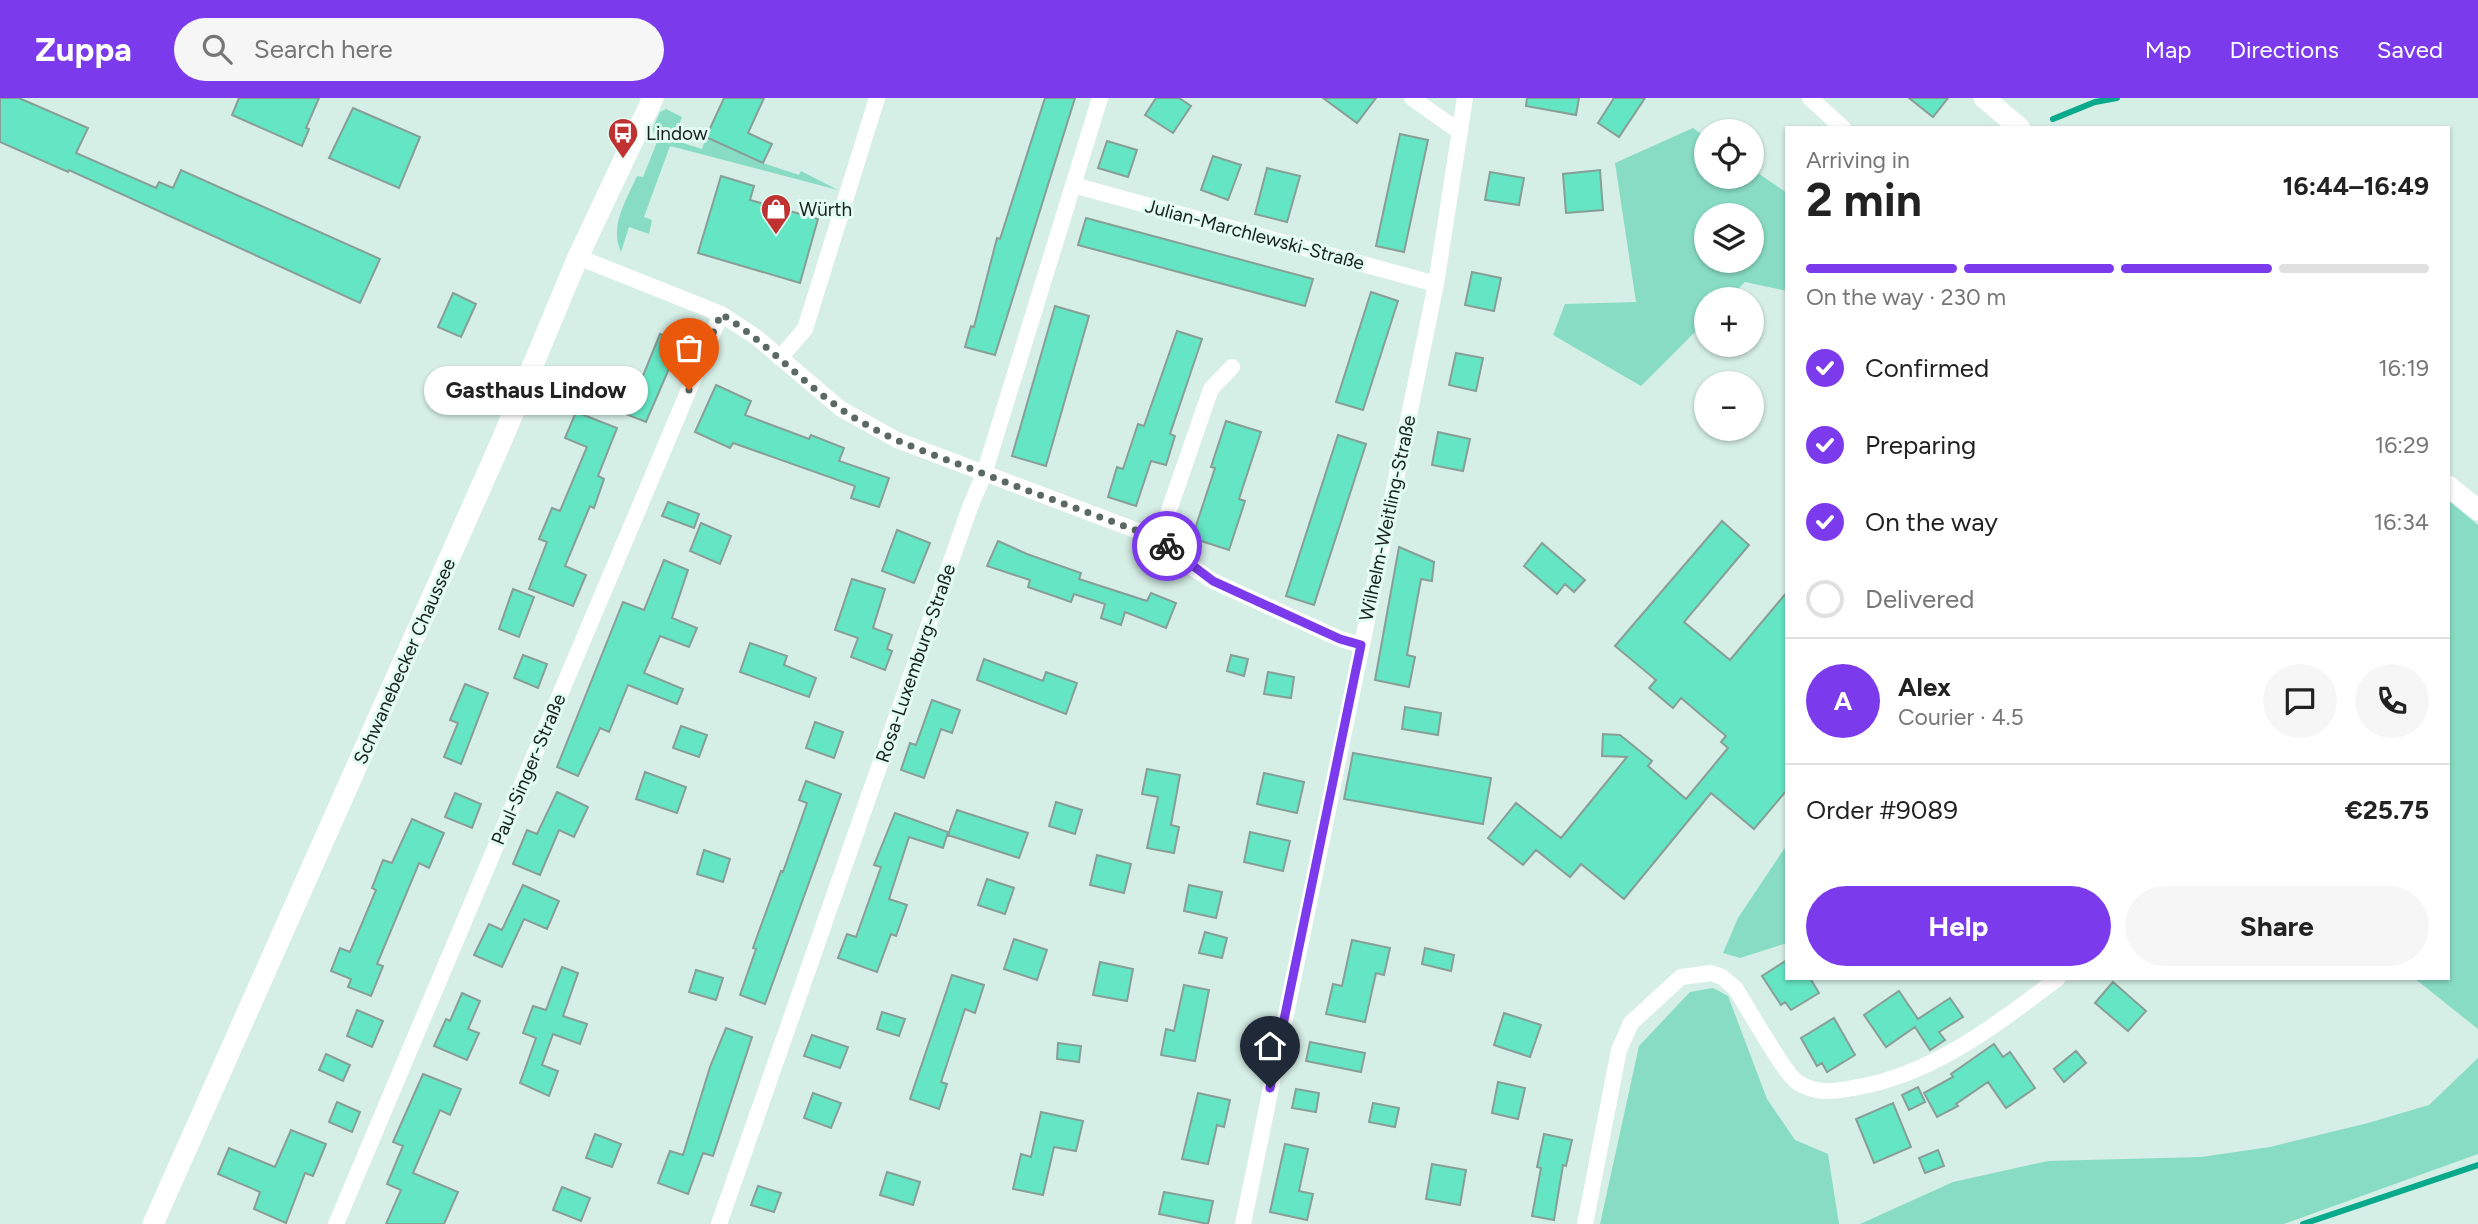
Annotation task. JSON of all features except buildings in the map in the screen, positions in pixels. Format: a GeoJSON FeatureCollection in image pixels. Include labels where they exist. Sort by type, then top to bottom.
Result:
{"type":"FeatureCollection","features":[{"type":"Feature","properties":{"kind":"main road","name":"Schwanebecker Chaussee"},"geometry":{"type":"LineString","coordinates":[[153,1224],[501,442],[578,257],[653,98]]}},
{"type":"Feature","properties":{"kind":"main road"},"geometry":{"type":"LineString","coordinates":[[1984,98],[2018,126]]}},
{"type":"Feature","properties":{"kind":"main road"},"geometry":{"type":"LineString","coordinates":[[2450,488],[2478,510]]}},
{"type":"Feature","properties":{"kind":"street"},"geometry":{"type":"LineString","coordinates":[[780,358],[805,329],[877,98]]}},
{"type":"Feature","properties":{"kind":"street","name":"Rosa-Luxemburg-Straße"},"geometry":{"type":"LineString","coordinates":[[719,1224],[961,532],[984,474],[1100,98]]}},
{"type":"Feature","properties":{"kind":"street"},"geometry":{"type":"LineString","coordinates":[[1412,98],[1460,132]]}},
{"type":"Feature","properties":{"kind":"street","name":"Wilhelm-Weitling-Straße"},"geometry":{"type":"LineString","coordinates":[[1243,1224],[1436,284],[1465,98]]}},
{"type":"Feature","properties":{"kind":"street"},"geometry":{"type":"LineString","coordinates":[[1810,98],[1841,126]]}},
{"type":"Feature","properties":{"kind":"street","name":"Julian-Marchlewski-Straße"},"geometry":{"type":"LineString","coordinates":[[1073,184],[1436,284]]}},
{"type":"Feature","properties":{"kind":"street"},"geometry":{"type":"LineString","coordinates":[[578,257],[721,314],[864,424],[984,474],[1159,539],[1187,564],[1213,581],[1340,639],[1361,645]]}},
{"type":"Feature","properties":{"kind":"street","name":"Paul-Singer-Straße"},"geometry":{"type":"LineString","coordinates":[[336,1224],[721,314]]}},
{"type":"Feature","properties":{"kind":"street"},"geometry":{"type":"LineString","coordinates":[[1159,539],[1211,389],[1232,367]]}},
{"type":"Feature","properties":{"kind":"street"},"geometry":{"type":"LineString","coordinates":[[1585,1224],[1619,1050],[1631,1023],[1681,977],[1711,973],[1722,977],[1735,988],[1793,1079],[1811,1090],[1826,1092],[1874,1085],[1924,1067],[1989,1028],[2055,980]]}},
{"type":"Feature","properties":{"kind":"green space"},"geometry":{"type":"Polygon","coordinates":[[[666,109],[682,117],[673,140],[702,149],[706,137],[763,163],[799,175],[801,171],[838,190],[670,146],[644,217],[652,220],[649,234],[629,227],[621,252],[617,233],[620,214],[637,176],[643,177],[659,137],[652,130],[660,112],[666,109]]]}},
{"type":"Feature","properties":{"kind":"green space"},"geometry":{"type":"Polygon","coordinates":[[[1693,128],[1694,189],[1764,189],[1764,177],[1785,192],[1785,291],[1745,282],[1740,287],[1694,287],[1694,333],[1641,386],[1553,335],[1565,304],[1636,302],[1615,163],[1693,128]]]}},
{"type":"Feature","properties":{"kind":"green space"},"geometry":{"type":"Polygon","coordinates":[[[2450,502],[2478,525],[2478,1029],[2417,980],[2450,980],[2450,502]]]}},
{"type":"Feature","properties":{"kind":"green space"},"geometry":{"type":"Polygon","coordinates":[[[1785,850],[1785,944],[1740,958],[1723,953],[1738,918],[1785,850]]]}},
{"type":"Feature","properties":{"kind":"green space"},"geometry":{"type":"Polygon","coordinates":[[[1713,988],[1728,996],[1767,1099],[1795,1140],[1828,1154],[1839,1224],[1600,1224],[1639,1046],[1690,992],[1713,988]]]}},
{"type":"Feature","properties":{"kind":"green space"},"geometry":{"type":"Polygon","coordinates":[[[2478,1058],[2478,1154],[2284,1224],[1860,1224],[1953,1182],[2048,1161],[2201,1157],[2270,1147],[2368,1123],[2429,1105],[2478,1058]]]}},
{"type":"Feature","properties":{"kind":"waterway"},"geometry":{"type":"LineString","coordinates":[[2053,119],[2095,102],[2117,98]]}},
{"type":"Feature","properties":{"kind":"waterway"},"geometry":{"type":"LineString","coordinates":[[2303,1224],[2478,1165]]}},
{"type":"Feature","properties":{"kind":"way so far"},"geometry":{"type":"LineString","coordinates":[[689,390],[721,314],[756,337],[814,388],[864,424],[962,466],[1159,539],[1167,546]]}},
{"type":"Feature","properties":{"kind":"place","name":"Lindow"},"geometry":{"type":"Point","coordinates":[623,160]}},
{"type":"Feature","properties":{"kind":"place","name":"Würth"},"geometry":{"type":"Point","coordinates":[776,236]}},
{"type":"Feature","properties":{"kind":"place","name":"Gasthaus Lindow"},"geometry":{"type":"Point","coordinates":[689,390]}},
{"type":"Feature","properties":{"kind":"route"},"geometry":{"type":"LineString","coordinates":[[1167,546],[1187,564],[1213,581],[1340,639],[1361,645],[1270,1088]]}}]}
